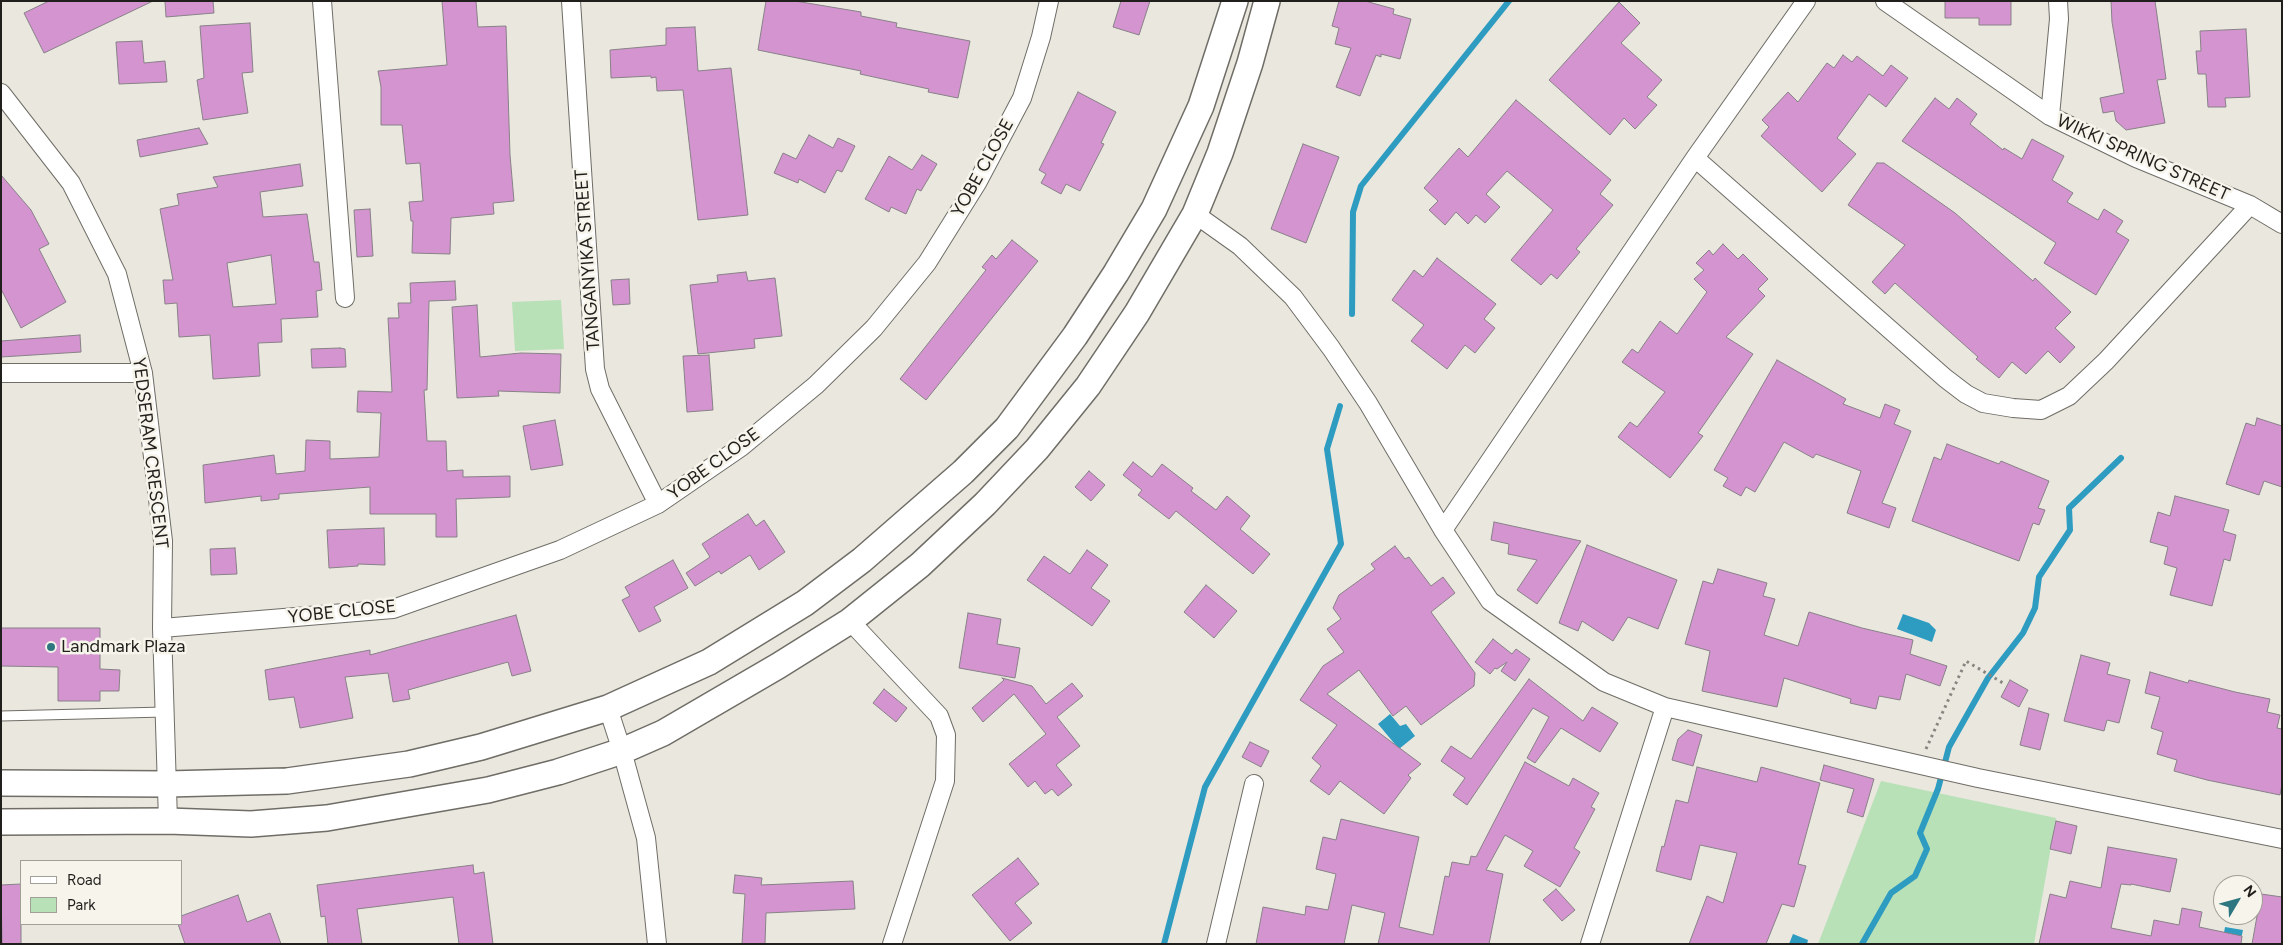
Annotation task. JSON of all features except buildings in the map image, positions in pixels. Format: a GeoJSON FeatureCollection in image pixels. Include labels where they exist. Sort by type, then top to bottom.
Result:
{"type":"FeatureCollection","features":[{"type":"Feature","properties":{"kind":"street"},"geometry":{"type":"LineString","coordinates":[[322,1],[345,298]]}},
{"type":"Feature","properties":{"kind":"street","name":"TANGANYIKA STREET"},"geometry":{"type":"LineString","coordinates":[[571,1],[595,369],[600,389],[658,504]]}},
{"type":"Feature","properties":{"kind":"street","name":"YOBE CLOSE"},"geometry":{"type":"LineString","coordinates":[[162,628],[393,609],[560,550],[658,504],[741,447],[816,385],[874,328],[927,263],[977,183],[1022,98],[1041,37],[1049,1]]}},
{"type":"Feature","properties":{"kind":"street"},"geometry":{"type":"LineString","coordinates":[[1,784],[288,782],[409,764],[481,747],[608,708],[709,662],[805,602],[862,560],[922,510],[1007,428],[1075,336],[1116,273],[1154,209],[1201,106],[1234,1]]}},
{"type":"Feature","properties":{"kind":"street"},"geometry":{"type":"LineString","coordinates":[[1,822],[168,821],[251,824],[327,818],[488,790],[558,772],[622,751],[663,733],[705,710],[850,621],[920,565],[985,504],[1037,450],[1093,378],[1137,313],[1195,214],[1220,152],[1268,1]]}},
{"type":"Feature","properties":{"kind":"street"},"geometry":{"type":"LineString","coordinates":[[1443,530],[1695,158],[1806,1]]}},
{"type":"Feature","properties":{"kind":"street","name":"WIKKI SPRING STREET"},"geometry":{"type":"LineString","coordinates":[[1884,1],[2050,116],[2136,158],[2250,205],[2282,224]]}},
{"type":"Feature","properties":{"kind":"street"},"geometry":{"type":"LineString","coordinates":[[2050,116],[2059,19],[2058,1]]}},
{"type":"Feature","properties":{"kind":"street","name":"YEDSERAM CRESCENT"},"geometry":{"type":"LineString","coordinates":[[1,93],[72,183],[117,274],[143,373],[164,541],[162,628],[168,821]]}},
{"type":"Feature","properties":{"kind":"street"},"geometry":{"type":"LineString","coordinates":[[1695,158],[1945,378],[1966,394],[1983,403],[2013,408],[2041,410],[2069,396],[2113,354],[2250,205]]}},
{"type":"Feature","properties":{"kind":"street"},"geometry":{"type":"LineString","coordinates":[[1195,214],[1240,246],[1293,297],[1331,348],[1368,403],[1443,530],[1490,601],[1604,682],[1665,707],[1978,778],[2282,839]]}},
{"type":"Feature","properties":{"kind":"street"},"geometry":{"type":"LineString","coordinates":[[1,372],[143,373]]}},
{"type":"Feature","properties":{"kind":"street"},"geometry":{"type":"LineString","coordinates":[[850,621],[939,716],[946,734],[945,781],[892,944]]}},
{"type":"Feature","properties":{"kind":"street"},"geometry":{"type":"LineString","coordinates":[[1590,944],[1665,707]]}},
{"type":"Feature","properties":{"kind":"street"},"geometry":{"type":"LineString","coordinates":[[608,708],[646,838],[657,944]]}},
{"type":"Feature","properties":{"kind":"street"},"geometry":{"type":"LineString","coordinates":[[1216,944],[1254,784]]}},
{"type":"Feature","properties":{"kind":"lane"},"geometry":{"type":"LineString","coordinates":[[1,716],[165,712]]}},
{"type":"Feature","properties":{"kind":"path"},"geometry":{"type":"LineString","coordinates":[[1914,763],[1966,661],[2003,683]]}},
{"type":"Feature","properties":{"kind":"green space"},"geometry":{"type":"Polygon","coordinates":[[[561,300],[564,349],[515,351],[512,302],[561,300]]]}},
{"type":"Feature","properties":{"kind":"green space"},"geometry":{"type":"Polygon","coordinates":[[[1881,781],[2056,818],[2034,944],[1818,944],[1881,781]]]}},
{"type":"Feature","properties":{"kind":"water"},"geometry":{"type":"Polygon","coordinates":[[[1903,614],[1929,623],[1936,630],[1932,642],[1897,629],[1903,614]]]}},
{"type":"Feature","properties":{"kind":"water"},"geometry":{"type":"Polygon","coordinates":[[[1390,714],[1400,726],[1406,724],[1415,736],[1399,749],[1378,724],[1390,714]]]}},
{"type":"Feature","properties":{"kind":"water"},"geometry":{"type":"Polygon","coordinates":[[[2225,927],[2243,930],[2240,944],[2222,944],[2225,927]]]}},
{"type":"Feature","properties":{"kind":"water"},"geometry":{"type":"Polygon","coordinates":[[[1793,934],[1808,940],[1807,944],[1789,944],[1793,934]]]}},
{"type":"Feature","properties":{"kind":"waterway"},"geometry":{"type":"LineString","coordinates":[[1352,314],[1353,212],[1361,186],[1509,1]]}},
{"type":"Feature","properties":{"kind":"waterway"},"geometry":{"type":"LineString","coordinates":[[1164,944],[1205,787],[1341,544],[1327,449],[1340,406]]}},
{"type":"Feature","properties":{"kind":"waterway"},"geometry":{"type":"LineString","coordinates":[[1862,944],[1891,893],[1915,876],[1927,849],[1920,833],[1938,789],[1949,747],[1988,678],[2023,633],[2035,608],[2039,577],[2070,530],[2069,508],[2121,458]]}},
{"type":"Feature","properties":{"kind":"place","name":"Landmark Plaza"},"geometry":{"type":"Point","coordinates":[51,647]}}]}
